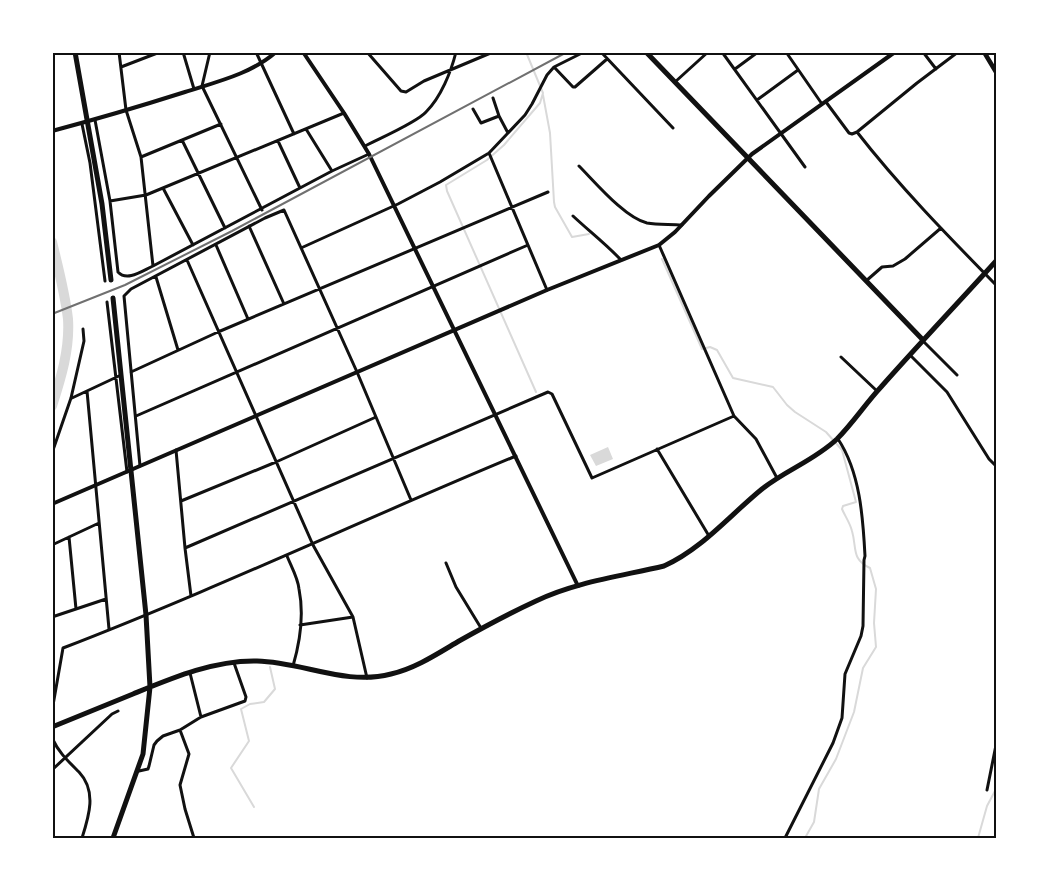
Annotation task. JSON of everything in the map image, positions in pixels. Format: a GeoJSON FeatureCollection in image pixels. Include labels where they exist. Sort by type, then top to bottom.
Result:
{"type":"FeatureCollection","features":[{"type":"Feature","properties":{"kind":"main road"},"geometry":{"type":"LineString","coordinates":[[75,52],[85,123],[102,204],[108,281]]}},
{"type":"Feature","properties":{"kind":"main road"},"geometry":{"type":"LineString","coordinates":[[646,52],[923,340]]}},
{"type":"Feature","properties":{"kind":"main road"},"geometry":{"type":"LineString","coordinates":[[984,52],[996,72]]}},
{"type":"Feature","properties":{"kind":"main road"},"geometry":{"type":"LineString","coordinates":[[52,727],[150,687],[220,664],[258,661],[293,666],[342,677],[367,679],[392,674],[417,665],[481,628],[538,600],[578,586],[664,566],[676,560],[709,536],[763,488],[803,465],[838,438],[910,354],[996,261]]}},
{"type":"Feature","properties":{"kind":"main road"},"geometry":{"type":"LineString","coordinates":[[113,298],[118,376],[146,615],[150,687],[143,754],[113,838]]}},
{"type":"Feature","properties":{"kind":"street"},"geometry":{"type":"LineString","coordinates":[[119,52],[126,110],[141,157],[153,266]]}},
{"type":"Feature","properties":{"kind":"street"},"geometry":{"type":"LineString","coordinates":[[121,67],[160,52]]}},
{"type":"Feature","properties":{"kind":"street"},"geometry":{"type":"LineString","coordinates":[[183,52],[194,89]]}},
{"type":"Feature","properties":{"kind":"street"},"geometry":{"type":"LineString","coordinates":[[210,52],[202,86],[262,210]]}},
{"type":"Feature","properties":{"kind":"street"},"geometry":{"type":"LineString","coordinates":[[256,52],[294,134]]}},
{"type":"Feature","properties":{"kind":"street"},"geometry":{"type":"LineString","coordinates":[[52,131],[85,123],[194,89],[262,64],[276,52]]}},
{"type":"Feature","properties":{"kind":"street"},"geometry":{"type":"LineString","coordinates":[[303,52],[369,154],[578,586]]}},
{"type":"Feature","properties":{"kind":"street"},"geometry":{"type":"LineString","coordinates":[[367,52],[404,92],[424,81],[493,52]]}},
{"type":"Feature","properties":{"kind":"street"},"geometry":{"type":"LineString","coordinates":[[364,146],[426,113],[439,94],[456,52]]}},
{"type":"Feature","properties":{"kind":"street"},"geometry":{"type":"LineString","coordinates":[[301,248],[394,206],[489,153],[525,116],[547,75],[554,67],[584,52]]}},
{"type":"Feature","properties":{"kind":"street"},"geometry":{"type":"LineString","coordinates":[[601,52],[673,128]]}},
{"type":"Feature","properties":{"kind":"street"},"geometry":{"type":"LineString","coordinates":[[674,82],[708,52]]}},
{"type":"Feature","properties":{"kind":"street"},"geometry":{"type":"LineString","coordinates":[[722,52],[805,167]]}},
{"type":"Feature","properties":{"kind":"street"},"geometry":{"type":"LineString","coordinates":[[735,70],[758,52]]}},
{"type":"Feature","properties":{"kind":"street"},"geometry":{"type":"LineString","coordinates":[[786,52],[824,103],[849,133],[852,134],[958,52]]}},
{"type":"Feature","properties":{"kind":"street"},"geometry":{"type":"LineString","coordinates":[[52,504],[455,329],[659,245],[682,225],[746,158],[895,52]]}},
{"type":"Feature","properties":{"kind":"street"},"geometry":{"type":"LineString","coordinates":[[923,52],[936,69]]}},
{"type":"Feature","properties":{"kind":"street"},"geometry":{"type":"LineString","coordinates":[[554,67],[572,87],[575,87],[608,59]]}},
{"type":"Feature","properties":{"kind":"street"},"geometry":{"type":"LineString","coordinates":[[757,100],[798,70]]}},
{"type":"Feature","properties":{"kind":"street"},"geometry":{"type":"LineString","coordinates":[[493,98],[499,116],[508,133]]}},
{"type":"Feature","properties":{"kind":"street"},"geometry":{"type":"LineString","coordinates":[[473,108],[481,122],[499,116]]}},
{"type":"Feature","properties":{"kind":"street"},"geometry":{"type":"LineString","coordinates":[[110,201],[146,195],[344,113]]}},
{"type":"Feature","properties":{"kind":"street"},"geometry":{"type":"LineString","coordinates":[[95,120],[110,201],[118,272],[122,276],[127,277],[153,266],[262,210],[332,171],[369,154]]}},
{"type":"Feature","properties":{"kind":"street"},"geometry":{"type":"LineString","coordinates":[[141,157],[221,124]]}},
{"type":"Feature","properties":{"kind":"street"},"geometry":{"type":"LineString","coordinates":[[306,129],[332,171]]}},
{"type":"Feature","properties":{"kind":"street"},"geometry":{"type":"LineString","coordinates":[[857,132],[876,156],[941,228],[996,285]]}},
{"type":"Feature","properties":{"kind":"street"},"geometry":{"type":"LineString","coordinates":[[182,140],[225,228]]}},
{"type":"Feature","properties":{"kind":"street"},"geometry":{"type":"LineString","coordinates":[[278,141],[300,188]]}},
{"type":"Feature","properties":{"kind":"street"},"geometry":{"type":"LineString","coordinates":[[489,153],[547,290]]}},
{"type":"Feature","properties":{"kind":"street"},"geometry":{"type":"LineString","coordinates":[[579,166],[620,207],[638,220],[647,223],[682,225]]}},
{"type":"Feature","properties":{"kind":"street"},"geometry":{"type":"LineString","coordinates":[[163,188],[193,245]]}},
{"type":"Feature","properties":{"kind":"street"},"geometry":{"type":"LineString","coordinates":[[131,372],[414,247],[548,192]]}},
{"type":"Feature","properties":{"kind":"street"},"geometry":{"type":"LineString","coordinates":[[140,466],[124,296],[131,289],[284,210],[357,372],[411,500]]}},
{"type":"Feature","properties":{"kind":"street"},"geometry":{"type":"LineString","coordinates":[[573,216],[621,260]]}},
{"type":"Feature","properties":{"kind":"street"},"geometry":{"type":"LineString","coordinates":[[250,226],[284,304]]}},
{"type":"Feature","properties":{"kind":"street"},"geometry":{"type":"LineString","coordinates":[[866,282],[882,267],[893,266],[905,259],[941,228]]}},
{"type":"Feature","properties":{"kind":"street"},"geometry":{"type":"LineString","coordinates":[[216,245],[248,320]]}},
{"type":"Feature","properties":{"kind":"street"},"geometry":{"type":"LineString","coordinates":[[136,416],[528,245]]}},
{"type":"Feature","properties":{"kind":"street"},"geometry":{"type":"LineString","coordinates":[[659,245],[734,416],[756,440],[778,478]]}},
{"type":"Feature","properties":{"kind":"street"},"geometry":{"type":"LineString","coordinates":[[187,260],[313,544],[353,617],[367,679]]}},
{"type":"Feature","properties":{"kind":"street"},"geometry":{"type":"LineString","coordinates":[[156,277],[178,350]]}},
{"type":"Feature","properties":{"kind":"street"},"geometry":{"type":"LineString","coordinates":[[71,398],[118,376],[106,302]]}},
{"type":"Feature","properties":{"kind":"street"},"geometry":{"type":"LineString","coordinates":[[52,453],[71,398],[84,341],[83,329]]}},
{"type":"Feature","properties":{"kind":"street"},"geometry":{"type":"LineString","coordinates":[[923,340],[957,375]]}},
{"type":"Feature","properties":{"kind":"street"},"geometry":{"type":"LineString","coordinates":[[910,354],[947,392],[988,460],[996,466]]}},
{"type":"Feature","properties":{"kind":"street"},"geometry":{"type":"LineString","coordinates":[[841,357],[877,392]]}},
{"type":"Feature","properties":{"kind":"street"},"geometry":{"type":"LineString","coordinates":[[87,391],[109,629]]}},
{"type":"Feature","properties":{"kind":"street"},"geometry":{"type":"LineString","coordinates":[[185,548],[548,392],[552,394],[592,478],[734,416]]}},
{"type":"Feature","properties":{"kind":"street"},"geometry":{"type":"LineString","coordinates":[[180,501],[276,462],[376,417]]}},
{"type":"Feature","properties":{"kind":"street"},"geometry":{"type":"LineString","coordinates":[[785,838],[833,743],[842,718],[845,674],[861,636],[863,626],[864,560],[866,556],[861,507],[851,463],[838,438]]}},
{"type":"Feature","properties":{"kind":"street"},"geometry":{"type":"LineString","coordinates":[[657,448],[709,536]]}},
{"type":"Feature","properties":{"kind":"street"},"geometry":{"type":"LineString","coordinates":[[176,450],[191,596]]}},
{"type":"Feature","properties":{"kind":"street"},"geometry":{"type":"LineString","coordinates":[[52,711],[63,648],[287,556],[411,500],[516,456]]}},
{"type":"Feature","properties":{"kind":"street"},"geometry":{"type":"LineString","coordinates":[[52,545],[99,523]]}},
{"type":"Feature","properties":{"kind":"street"},"geometry":{"type":"LineString","coordinates":[[69,537],[76,609]]}},
{"type":"Feature","properties":{"kind":"street"},"geometry":{"type":"LineString","coordinates":[[287,556],[299,587],[300,641],[293,666]]}},
{"type":"Feature","properties":{"kind":"street"},"geometry":{"type":"LineString","coordinates":[[446,563],[456,587],[481,628]]}},
{"type":"Feature","properties":{"kind":"street"},"geometry":{"type":"LineString","coordinates":[[52,617],[106,599]]}},
{"type":"Feature","properties":{"kind":"street"},"geometry":{"type":"LineString","coordinates":[[300,624],[353,617]]}},
{"type":"Feature","properties":{"kind":"street"},"geometry":{"type":"LineString","coordinates":[[138,771],[148,769],[154,745],[163,736],[180,730],[201,718],[245,701],[246,696],[234,662]]}},
{"type":"Feature","properties":{"kind":"street"},"geometry":{"type":"LineString","coordinates":[[190,673],[201,718]]}},
{"type":"Feature","properties":{"kind":"street"},"geometry":{"type":"LineString","coordinates":[[52,770],[112,714],[118,711]]}},
{"type":"Feature","properties":{"kind":"street"},"geometry":{"type":"LineString","coordinates":[[180,730],[189,754],[180,785],[194,838]]}},
{"type":"Feature","properties":{"kind":"street"},"geometry":{"type":"LineString","coordinates":[[52,738],[57,749],[84,778],[88,787],[91,802],[90,813],[82,838]]}},
{"type":"Feature","properties":{"kind":"street"},"geometry":{"type":"LineString","coordinates":[[987,790],[996,745]]}},
{"type":"Feature","properties":{"kind":"shaded area"},"geometry":{"type":"Polygon","coordinates":[[[608,447],[613,459],[596,466],[590,455],[608,447]]]}},
{"type":"Feature","properties":{"kind":"waterway"},"geometry":{"type":"LineString","coordinates":[[526,52],[543,93],[540,103],[504,145],[487,160],[446,185],[536,392]]}},
{"type":"Feature","properties":{"kind":"waterway"},"geometry":{"type":"LineString","coordinates":[[543,95],[550,133],[555,207],[572,237],[589,234]]}},
{"type":"Feature","properties":{"kind":"waterway"},"geometry":{"type":"LineString","coordinates":[[52,242],[68,319],[68,341],[64,363],[52,406]]}},
{"type":"Feature","properties":{"kind":"waterway"},"geometry":{"type":"LineString","coordinates":[[662,259],[702,349],[710,347],[717,350],[733,378],[773,387],[795,412],[826,432],[842,450],[856,502],[843,506],[842,509],[851,528],[857,557],[864,565],[870,568],[876,589],[874,623],[876,647],[863,668],[854,712],[836,759],[819,789],[814,822],[805,838]]}},
{"type":"Feature","properties":{"kind":"waterway"},"geometry":{"type":"LineString","coordinates":[[254,807],[231,768],[249,741],[241,709],[250,704],[264,702],[275,689],[270,667]]}},
{"type":"Feature","properties":{"kind":"waterway"},"geometry":{"type":"LineString","coordinates":[[978,838],[987,806],[996,789]]}},
{"type":"Feature","properties":{"kind":"railway"},"geometry":{"type":"LineString","coordinates":[[52,314],[125,285],[232,231],[567,52]]}}]}
